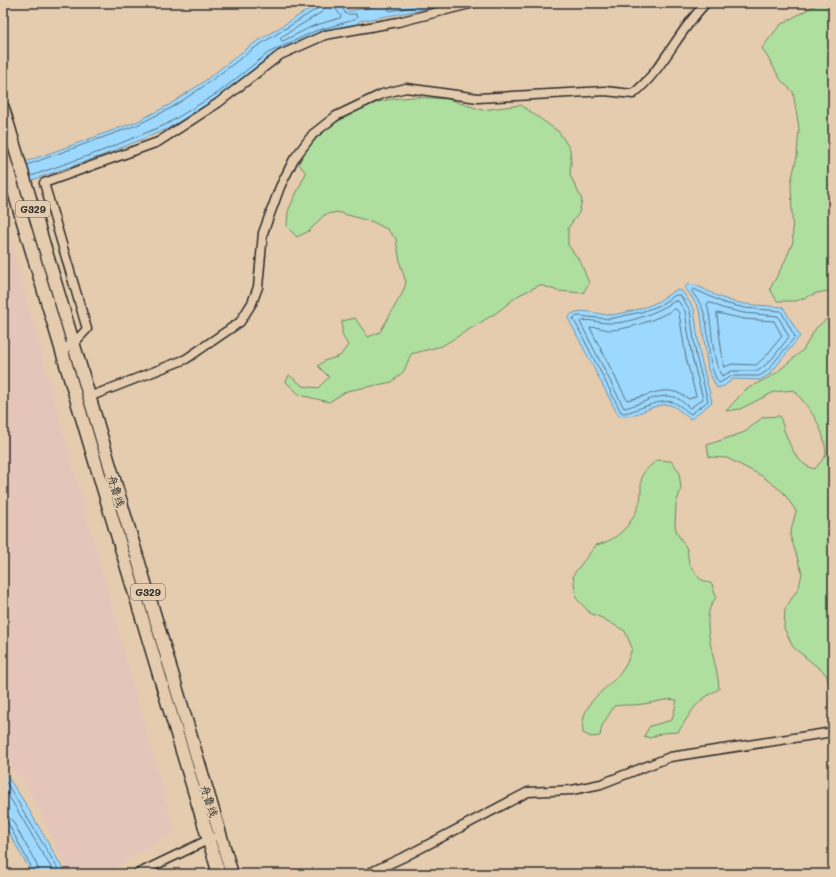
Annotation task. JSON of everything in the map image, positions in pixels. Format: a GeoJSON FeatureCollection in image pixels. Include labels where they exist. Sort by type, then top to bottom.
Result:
{"type":"FeatureCollection","features":[{"type":"Feature","properties":{"kind":"highway","name":"舟鲁线"},"geometry":{"type":"LineString","coordinates":[[3,108],[232,874]]}},
{"type":"Feature","properties":{"kind":"highway","name":"舟鲁线"},"geometry":{"type":"LineString","coordinates":[[3,155],[219,874]]}},
{"type":"Feature","properties":{"kind":"street"},"geometry":{"type":"LineString","coordinates":[[62,350],[74,344],[87,329],[44,183],[158,142],[218,103],[280,55],[325,35],[398,22],[474,3]]}},
{"type":"Feature","properties":{"kind":"street"},"geometry":{"type":"LineString","coordinates":[[89,397],[186,359],[240,322],[252,303],[258,287],[263,233],[280,187],[294,158],[313,134],[336,116],[382,94],[406,88],[478,98],[605,91],[633,94],[644,85],[684,27],[706,3]]}},
{"type":"Feature","properties":{"kind":"street"},"geometry":{"type":"LineString","coordinates":[[367,874],[528,792],[572,790],[601,784],[670,757],[833,732]]}},
{"type":"Feature","properties":{"kind":"street"},"geometry":{"type":"LineString","coordinates":[[137,874],[208,839],[221,836]]}},
{"type":"Feature","properties":{"kind":"shaded area"},"geometry":{"type":"Polygon","coordinates":[[[3,215],[175,833],[104,874],[70,874],[26,785],[3,759],[3,215]]]}},
{"type":"Feature","properties":{"kind":"green space"},"geometry":{"type":"Polygon","coordinates":[[[819,3],[833,3],[833,290],[817,293],[796,301],[777,301],[770,289],[793,242],[791,182],[797,156],[799,128],[793,92],[781,80],[762,48],[780,25],[819,3]]]}},
{"type":"Feature","properties":{"kind":"green space"},"geometry":{"type":"Polygon","coordinates":[[[414,97],[448,99],[482,110],[521,105],[559,132],[570,149],[570,175],[582,200],[579,213],[568,228],[568,245],[580,261],[589,283],[583,293],[558,291],[540,285],[519,295],[496,313],[442,346],[411,354],[404,371],[392,382],[347,391],[329,402],[300,395],[286,382],[289,375],[303,386],[318,388],[329,377],[318,366],[324,361],[340,356],[348,345],[342,335],[342,321],[355,318],[368,337],[380,332],[403,292],[406,282],[401,267],[396,239],[387,229],[373,222],[337,212],[324,215],[309,231],[297,237],[287,227],[288,211],[306,173],[299,164],[312,143],[322,133],[346,116],[372,104],[414,97]]]}},
{"type":"Feature","properties":{"kind":"green space"},"geometry":{"type":"Polygon","coordinates":[[[833,314],[833,703],[829,704],[831,690],[826,674],[793,647],[784,628],[785,609],[799,587],[802,573],[790,535],[796,511],[783,492],[762,476],[727,458],[709,457],[707,445],[745,432],[763,417],[780,416],[788,440],[796,455],[801,462],[815,469],[826,455],[823,436],[812,413],[794,390],[774,392],[740,409],[726,411],[745,390],[775,374],[803,350],[816,328],[833,314]]]}},
{"type":"Feature","properties":{"kind":"green space"},"geometry":{"type":"Polygon","coordinates":[[[657,460],[671,461],[679,471],[681,489],[676,504],[675,526],[677,533],[687,549],[689,564],[700,579],[712,584],[716,597],[710,609],[708,630],[719,689],[704,698],[695,707],[678,732],[662,733],[650,738],[644,736],[650,726],[672,720],[677,700],[669,700],[639,705],[614,706],[602,726],[600,736],[591,737],[583,733],[583,721],[586,712],[596,696],[618,676],[624,668],[632,648],[625,631],[590,613],[576,598],[573,575],[596,545],[604,543],[618,535],[629,523],[634,516],[640,501],[642,476],[657,460]]]}},
{"type":"Feature","properties":{"kind":"water"},"geometry":{"type":"Polygon","coordinates":[[[319,3],[342,3],[349,11],[396,3],[458,3],[360,21],[356,24],[316,34],[270,57],[221,96],[167,129],[101,156],[3,190],[3,170],[136,122],[169,105],[202,83],[250,46],[319,3]]]}},
{"type":"Feature","properties":{"kind":"water"},"geometry":{"type":"Polygon","coordinates":[[[688,284],[697,286],[732,301],[746,304],[783,307],[800,336],[770,374],[760,380],[733,379],[724,386],[717,388],[708,370],[701,316],[698,307],[685,287],[688,284]]]}},
{"type":"Feature","properties":{"kind":"water"},"geometry":{"type":"Polygon","coordinates":[[[676,290],[682,291],[694,309],[700,355],[712,402],[691,419],[675,407],[667,405],[653,407],[632,415],[618,415],[568,318],[576,312],[582,311],[609,315],[634,310],[657,302],[676,290]]]}},
{"type":"Feature","properties":{"kind":"water"},"geometry":{"type":"Polygon","coordinates":[[[3,770],[25,803],[66,874],[32,874],[3,822],[3,770]]]}}]}
